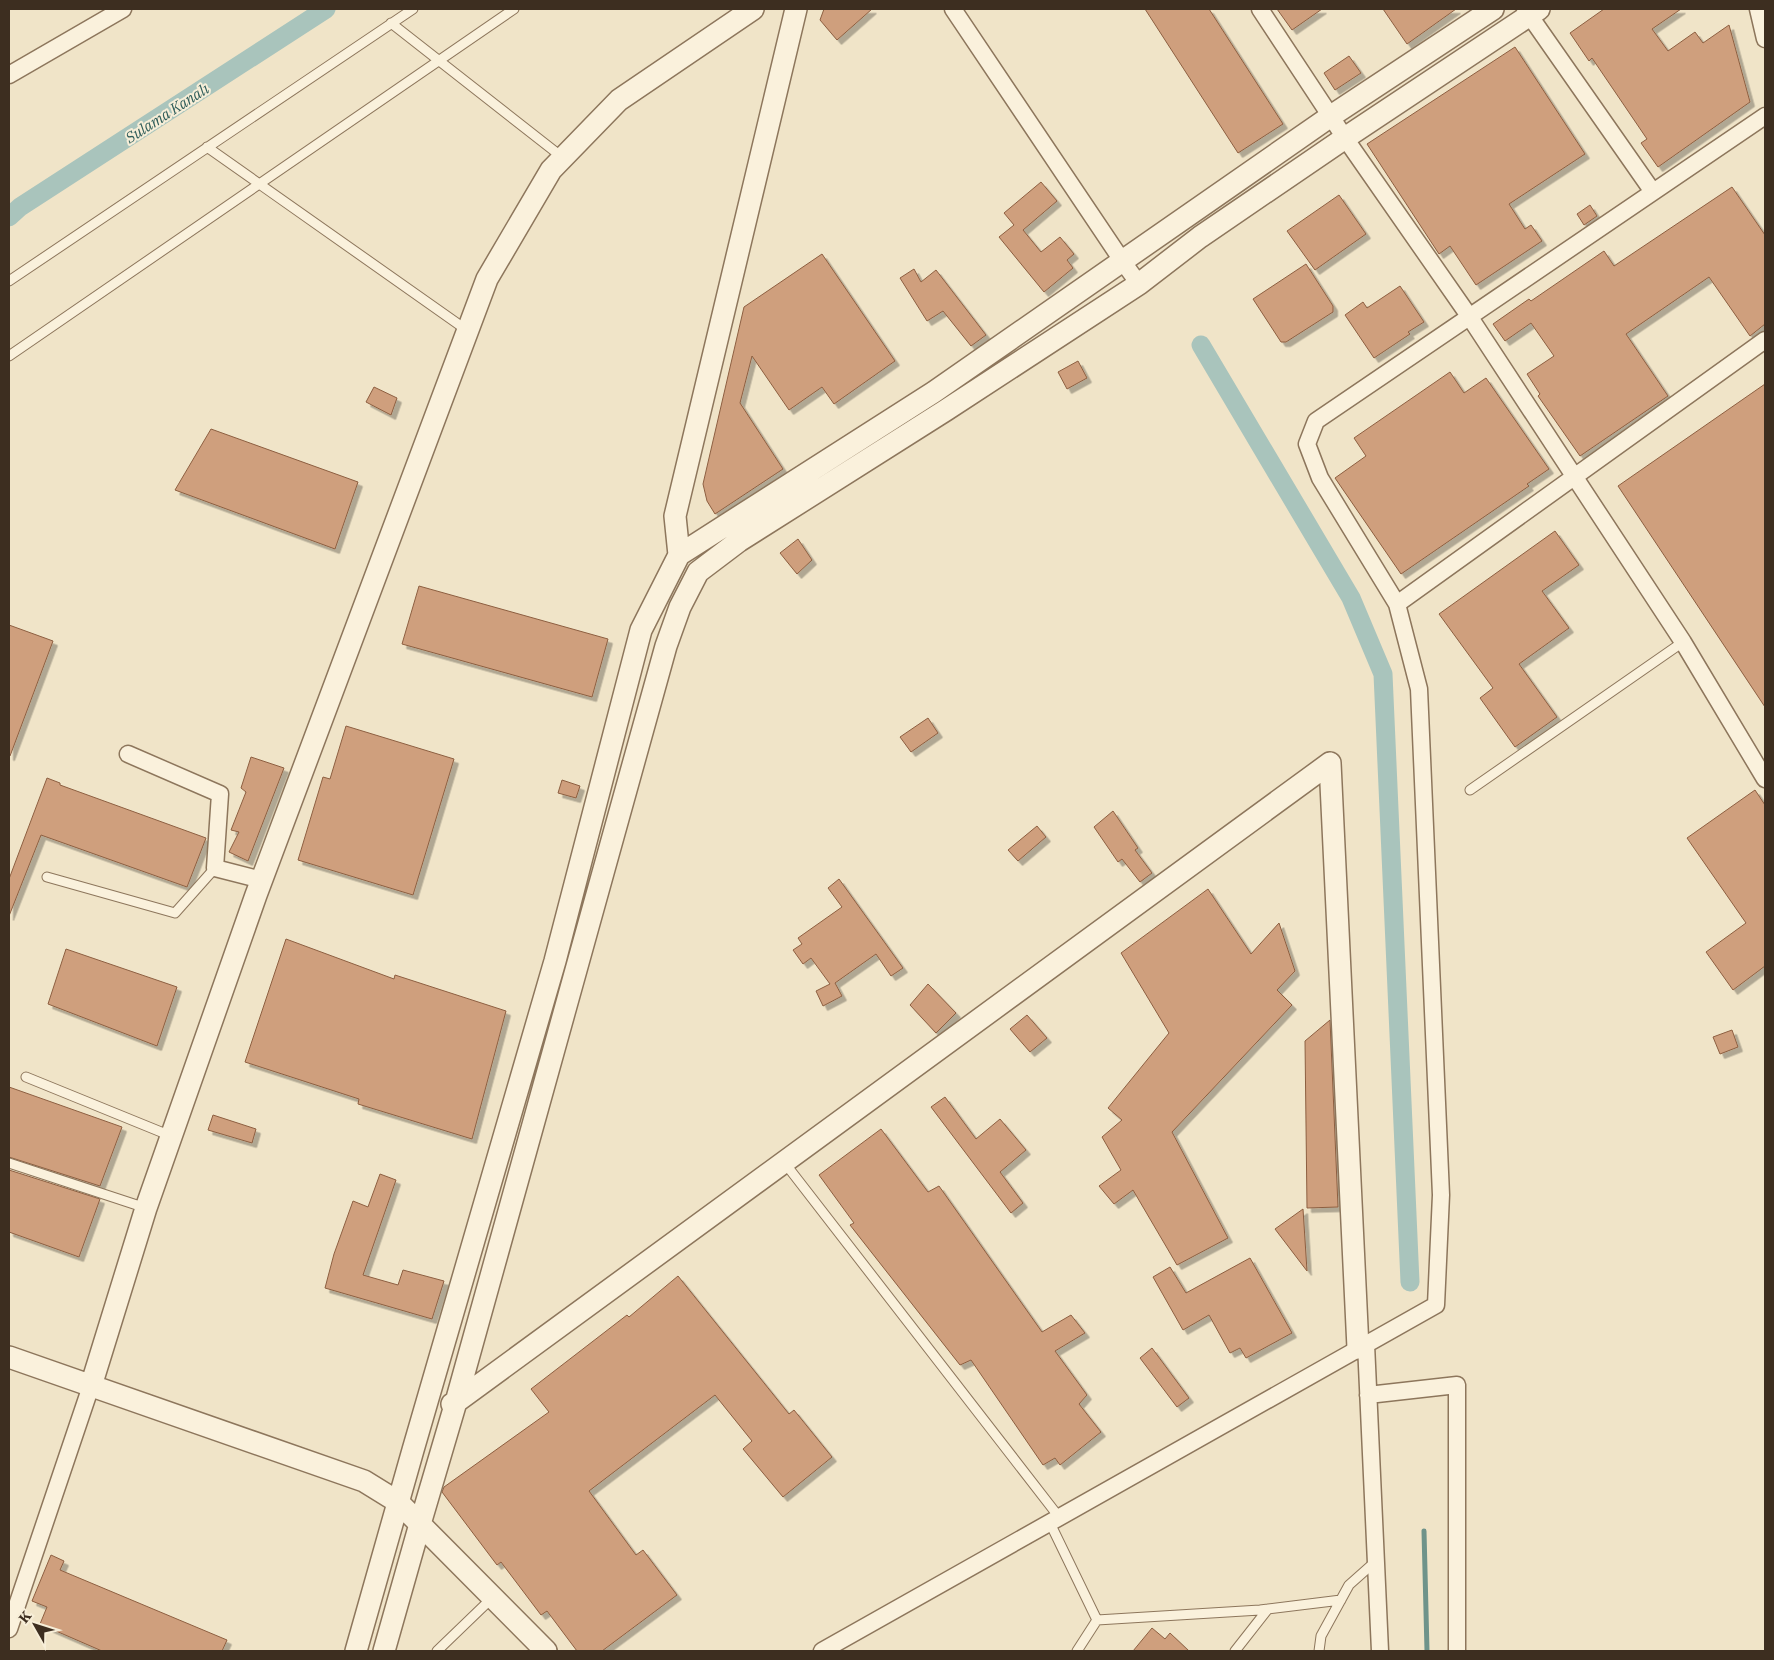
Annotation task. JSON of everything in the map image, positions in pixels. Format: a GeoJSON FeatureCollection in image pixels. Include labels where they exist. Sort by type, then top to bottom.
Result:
{"type":"FeatureCollection","features":[{"type":"Feature","properties":{"kind":"street"},"geometry":{"type":"LineString","coordinates":[[9,75],[123,9]]}},
{"type":"Feature","properties":{"kind":"street"},"geometry":{"type":"LineString","coordinates":[[9,1629],[91,1386],[146,1208],[171,1136],[262,880],[488,279],[551,170],[619,100],[753,9]]}},
{"type":"Feature","properties":{"kind":"street"},"geometry":{"type":"LineString","coordinates":[[679,555],[675,516],[796,9]]}},
{"type":"Feature","properties":{"kind":"street"},"geometry":{"type":"LineString","coordinates":[[953,9],[1139,284]]}},
{"type":"Feature","properties":{"kind":"street"},"geometry":{"type":"LineString","coordinates":[[1260,9],[1345,138],[1470,316],[1760,761],[1765,779]]}},
{"type":"Feature","properties":{"kind":"street"},"geometry":{"type":"LineString","coordinates":[[356,1651],[423,1413],[555,962],[641,630],[679,555],[934,392],[1331,116],[1493,9]]}},
{"type":"Feature","properties":{"kind":"street"},"geometry":{"type":"LineString","coordinates":[[1758,9],[1765,39]]}},
{"type":"Feature","properties":{"kind":"street"},"geometry":{"type":"LineString","coordinates":[[384,1651],[456,1402],[666,646],[680,607],[698,572],[739,541],[946,410],[1139,284],[1200,237],[1531,11],[1653,192]]}},
{"type":"Feature","properties":{"kind":"street"},"geometry":{"type":"LineString","coordinates":[[822,1651],[1436,1305],[1441,1195],[1419,689],[1397,604],[1320,478],[1307,444],[1316,421],[1765,116]]}},
{"type":"Feature","properties":{"kind":"street"},"geometry":{"type":"LineString","coordinates":[[1397,604],[1765,340]]}},
{"type":"Feature","properties":{"kind":"street"},"geometry":{"type":"LineString","coordinates":[[128,754],[220,794],[215,868],[262,880]]}},
{"type":"Feature","properties":{"kind":"street"},"geometry":{"type":"LineString","coordinates":[[423,1413],[456,1402],[1330,762],[1362,1346],[1368,1395],[1380,1651]]}},
{"type":"Feature","properties":{"kind":"street"},"geometry":{"type":"LineString","coordinates":[[9,1358],[364,1481],[398,1502],[546,1651]]}},
{"type":"Feature","properties":{"kind":"street"},"geometry":{"type":"LineString","coordinates":[[1368,1395],[1457,1385],[1458,1651]]}},
{"type":"Feature","properties":{"kind":"lane"},"geometry":{"type":"LineString","coordinates":[[9,281],[413,9]]}},
{"type":"Feature","properties":{"kind":"lane"},"geometry":{"type":"LineString","coordinates":[[9,356],[514,9]]}},
{"type":"Feature","properties":{"kind":"lane"},"geometry":{"type":"LineString","coordinates":[[392,23],[563,158]]}},
{"type":"Feature","properties":{"kind":"lane"},"geometry":{"type":"LineString","coordinates":[[207,147],[468,331]]}},
{"type":"Feature","properties":{"kind":"lane"},"geometry":{"type":"LineString","coordinates":[[1470,790],[1683,642]]}},
{"type":"Feature","properties":{"kind":"lane"},"geometry":{"type":"LineString","coordinates":[[47,877],[175,913],[215,868]]}},
{"type":"Feature","properties":{"kind":"lane"},"geometry":{"type":"LineString","coordinates":[[26,1077],[171,1136]]}},
{"type":"Feature","properties":{"kind":"lane"},"geometry":{"type":"LineString","coordinates":[[784,1162],[1054,1520],[1097,1620]]}},
{"type":"Feature","properties":{"kind":"lane"},"geometry":{"type":"LineString","coordinates":[[9,1163],[146,1208]]}},
{"type":"Feature","properties":{"kind":"lane"},"geometry":{"type":"LineString","coordinates":[[1318,1651],[1321,1636],[1349,1585],[1376,1560]]}},
{"type":"Feature","properties":{"kind":"lane"},"geometry":{"type":"LineString","coordinates":[[438,1651],[492,1598]]}},
{"type":"Feature","properties":{"kind":"lane"},"geometry":{"type":"LineString","coordinates":[[1097,1620],[1268,1608],[1340,1600]]}},
{"type":"Feature","properties":{"kind":"lane"},"geometry":{"type":"LineString","coordinates":[[1235,1651],[1268,1608]]}},
{"type":"Feature","properties":{"kind":"lane"},"geometry":{"type":"LineString","coordinates":[[1077,1651],[1097,1620]]}},
{"type":"Feature","properties":{"kind":"building"},"geometry":{"type":"Polygon","coordinates":[[[824,9],[872,9],[837,40],[820,20],[824,9]]]}},
{"type":"Feature","properties":{"kind":"building"},"geometry":{"type":"Polygon","coordinates":[[[1145,9],[1209,9],[1283,124],[1238,153],[1145,9]]]}},
{"type":"Feature","properties":{"kind":"building"},"geometry":{"type":"Polygon","coordinates":[[[1277,9],[1322,9],[1292,30],[1277,9]]]}},
{"type":"Feature","properties":{"kind":"building"},"geometry":{"type":"Polygon","coordinates":[[[1383,9],[1456,9],[1407,44],[1383,9]]]}},
{"type":"Feature","properties":{"kind":"building"},"geometry":{"type":"Polygon","coordinates":[[[1604,9],[1681,9],[1652,29],[1668,51],[1695,32],[1703,43],[1729,25],[1750,102],[1658,167],[1641,143],[1647,139],[1592,58],[1589,61],[1570,33],[1604,9]]]}},
{"type":"Feature","properties":{"kind":"building"},"geometry":{"type":"Polygon","coordinates":[[[1515,47],[1585,154],[1509,204],[1525,229],[1531,225],[1542,241],[1476,285],[1450,246],[1439,254],[1367,144],[1515,47]]]}},
{"type":"Feature","properties":{"kind":"building"},"geometry":{"type":"Polygon","coordinates":[[[1349,56],[1361,73],[1335,90],[1324,73],[1349,56]]]}},
{"type":"Feature","properties":{"kind":"building"},"geometry":{"type":"Polygon","coordinates":[[[1041,182],[1057,201],[1023,230],[1041,252],[1060,237],[1074,254],[1067,260],[1073,268],[1044,292],[999,237],[1014,225],[1004,213],[1041,182]]]}},
{"type":"Feature","properties":{"kind":"building"},"geometry":{"type":"Polygon","coordinates":[[[1732,187],[1765,235],[1765,324],[1750,336],[1709,277],[1626,334],[1668,396],[1580,456],[1538,396],[1540,394],[1527,374],[1554,356],[1531,323],[1505,341],[1493,324],[1529,299],[1531,301],[1604,251],[1614,266],[1732,187]]]}},
{"type":"Feature","properties":{"kind":"building"},"geometry":{"type":"Polygon","coordinates":[[[1339,195],[1366,234],[1315,270],[1287,231],[1339,195]]]}},
{"type":"Feature","properties":{"kind":"building"},"geometry":{"type":"Polygon","coordinates":[[[1590,205],[1597,216],[1584,225],[1577,214],[1590,205]]]}},
{"type":"Feature","properties":{"kind":"building"},"geometry":{"type":"Polygon","coordinates":[[[822,254],[895,361],[834,404],[822,387],[789,410],[752,356],[740,403],[783,469],[715,514],[707,501],[703,484],[744,307],[822,254]]]}},
{"type":"Feature","properties":{"kind":"building"},"geometry":{"type":"Polygon","coordinates":[[[1306,264],[1333,306],[1333,312],[1286,342],[1281,342],[1253,299],[1306,264]]]}},
{"type":"Feature","properties":{"kind":"building"},"geometry":{"type":"Polygon","coordinates":[[[914,269],[921,282],[936,270],[986,335],[971,346],[943,311],[927,321],[900,278],[914,269]]]}},
{"type":"Feature","properties":{"kind":"building"},"geometry":{"type":"Polygon","coordinates":[[[1400,286],[1424,322],[1408,332],[1410,334],[1374,358],[1345,315],[1363,302],[1367,308],[1400,286]]]}},
{"type":"Feature","properties":{"kind":"building"},"geometry":{"type":"Polygon","coordinates":[[[1078,361],[1087,378],[1067,389],[1058,372],[1078,361]]]}},
{"type":"Feature","properties":{"kind":"building"},"geometry":{"type":"Polygon","coordinates":[[[1450,372],[1464,393],[1486,378],[1549,469],[1527,484],[1529,486],[1401,574],[1335,478],[1366,456],[1354,438],[1450,372]]]}},
{"type":"Feature","properties":{"kind":"building"},"geometry":{"type":"Polygon","coordinates":[[[1765,384],[1765,707],[1618,486],[1765,384]]]}},
{"type":"Feature","properties":{"kind":"building"},"geometry":{"type":"Polygon","coordinates":[[[374,387],[397,398],[391,415],[366,402],[374,387]]]}},
{"type":"Feature","properties":{"kind":"building"},"geometry":{"type":"Polygon","coordinates":[[[211,429],[358,482],[335,549],[175,490],[211,429]]]}},
{"type":"Feature","properties":{"kind":"building"},"geometry":{"type":"Polygon","coordinates":[[[1555,531],[1579,565],[1542,591],[1569,628],[1519,664],[1557,717],[1515,747],[1480,698],[1493,688],[1439,614],[1555,531]]]}},
{"type":"Feature","properties":{"kind":"building"},"geometry":{"type":"Polygon","coordinates":[[[798,539],[812,560],[797,574],[780,553],[798,539]]]}},
{"type":"Feature","properties":{"kind":"building"},"geometry":{"type":"Polygon","coordinates":[[[419,586],[608,639],[592,697],[402,644],[419,586]]]}},
{"type":"Feature","properties":{"kind":"building"},"geometry":{"type":"Polygon","coordinates":[[[9,625],[53,641],[10,756],[9,756],[9,625]]]}},
{"type":"Feature","properties":{"kind":"building"},"geometry":{"type":"Polygon","coordinates":[[[928,718],[938,733],[911,752],[900,737],[928,718]]]}},
{"type":"Feature","properties":{"kind":"building"},"geometry":{"type":"Polygon","coordinates":[[[346,726],[454,759],[413,895],[298,860],[323,777],[330,779],[346,726]]]}},
{"type":"Feature","properties":{"kind":"building"},"geometry":{"type":"Polygon","coordinates":[[[251,757],[284,768],[248,861],[229,852],[239,832],[231,830],[246,792],[241,788],[251,757]]]}},
{"type":"Feature","properties":{"kind":"building"},"geometry":{"type":"Polygon","coordinates":[[[47,778],[60,783],[60,785],[206,838],[187,887],[41,835],[9,916],[9,879],[47,778]]]}},
{"type":"Feature","properties":{"kind":"building"},"geometry":{"type":"Polygon","coordinates":[[[562,780],[580,786],[576,798],[558,793],[562,780]]]}},
{"type":"Feature","properties":{"kind":"building"},"geometry":{"type":"Polygon","coordinates":[[[1755,790],[1765,805],[1765,966],[1733,990],[1706,952],[1746,923],[1687,838],[1755,790]]]}},
{"type":"Feature","properties":{"kind":"building"},"geometry":{"type":"Polygon","coordinates":[[[1113,811],[1138,848],[1135,850],[1152,873],[1140,882],[1122,859],[1118,862],[1094,827],[1113,811]]]}},
{"type":"Feature","properties":{"kind":"building"},"geometry":{"type":"Polygon","coordinates":[[[1037,826],[1046,837],[1018,861],[1008,850],[1037,826]]]}},
{"type":"Feature","properties":{"kind":"building"},"geometry":{"type":"Polygon","coordinates":[[[839,879],[903,968],[891,976],[876,954],[835,983],[842,996],[823,1006],[816,991],[830,984],[811,958],[803,964],[793,950],[802,944],[798,938],[842,907],[828,888],[839,879]]]}},
{"type":"Feature","properties":{"kind":"building"},"geometry":{"type":"Polygon","coordinates":[[[1208,889],[1251,954],[1279,923],[1295,971],[1277,990],[1292,1005],[1172,1132],[1228,1238],[1177,1265],[1133,1190],[1114,1204],[1099,1186],[1121,1170],[1102,1137],[1122,1120],[1108,1108],[1169,1033],[1121,953],[1208,889]]]}},
{"type":"Feature","properties":{"kind":"building"},"geometry":{"type":"Polygon","coordinates":[[[286,939],[394,979],[395,975],[506,1011],[472,1139],[358,1104],[359,1099],[245,1062],[286,939]]]}},
{"type":"Feature","properties":{"kind":"building"},"geometry":{"type":"Polygon","coordinates":[[[66,949],[177,987],[157,1046],[48,1004],[66,949]]]}},
{"type":"Feature","properties":{"kind":"building"},"geometry":{"type":"Polygon","coordinates":[[[928,984],[956,1013],[936,1033],[910,1005],[928,984]]]}},
{"type":"Feature","properties":{"kind":"building"},"geometry":{"type":"Polygon","coordinates":[[[1027,1015],[1047,1038],[1030,1052],[1010,1029],[1027,1015]]]}},
{"type":"Feature","properties":{"kind":"building"},"geometry":{"type":"Polygon","coordinates":[[[1330,1020],[1338,1207],[1307,1208],[1305,1041],[1330,1020]]]}},
{"type":"Feature","properties":{"kind":"building"},"geometry":{"type":"Polygon","coordinates":[[[1732,1030],[1738,1047],[1720,1054],[1713,1037],[1732,1030]]]}},
{"type":"Feature","properties":{"kind":"building"},"geometry":{"type":"Polygon","coordinates":[[[9,1087],[122,1127],[100,1186],[9,1157],[9,1087]]]}},
{"type":"Feature","properties":{"kind":"building"},"geometry":{"type":"Polygon","coordinates":[[[945,1097],[976,1139],[1000,1119],[1026,1150],[1000,1172],[1023,1203],[1011,1213],[931,1107],[945,1097]]]}},
{"type":"Feature","properties":{"kind":"building"},"geometry":{"type":"Polygon","coordinates":[[[213,1115],[256,1129],[252,1143],[208,1130],[213,1115]]]}},
{"type":"Feature","properties":{"kind":"building"},"geometry":{"type":"Polygon","coordinates":[[[881,1129],[928,1192],[939,1186],[1042,1332],[1071,1315],[1085,1333],[1055,1351],[1087,1395],[1079,1404],[1101,1432],[1060,1465],[1055,1458],[1043,1465],[971,1360],[960,1365],[850,1225],[854,1223],[819,1175],[881,1129]]]}},
{"type":"Feature","properties":{"kind":"building"},"geometry":{"type":"Polygon","coordinates":[[[9,1170],[100,1199],[79,1257],[9,1232],[9,1170]]]}},
{"type":"Feature","properties":{"kind":"building"},"geometry":{"type":"Polygon","coordinates":[[[380,1174],[396,1180],[363,1275],[398,1285],[403,1270],[444,1281],[432,1319],[325,1288],[334,1254],[353,1201],[368,1207],[380,1174]]]}},
{"type":"Feature","properties":{"kind":"building"},"geometry":{"type":"Polygon","coordinates":[[[1303,1209],[1307,1271],[1275,1229],[1303,1209]]]}},
{"type":"Feature","properties":{"kind":"building"},"geometry":{"type":"Polygon","coordinates":[[[1250,1258],[1292,1333],[1246,1358],[1240,1348],[1230,1353],[1209,1315],[1183,1330],[1153,1277],[1170,1267],[1186,1293],[1250,1258]]]}},
{"type":"Feature","properties":{"kind":"building"},"geometry":{"type":"Polygon","coordinates":[[[678,1276],[789,1414],[794,1410],[832,1457],[783,1497],[743,1449],[752,1441],[715,1395],[589,1491],[636,1555],[643,1550],[677,1595],[602,1651],[577,1651],[547,1611],[541,1615],[501,1562],[497,1565],[442,1492],[444,1487],[549,1412],[531,1389],[627,1315],[629,1317],[678,1276]]]}},
{"type":"Feature","properties":{"kind":"building"},"geometry":{"type":"Polygon","coordinates":[[[1152,1348],[1189,1398],[1177,1407],[1140,1358],[1152,1348]]]}},
{"type":"Feature","properties":{"kind":"building"},"geometry":{"type":"Polygon","coordinates":[[[51,1555],[64,1561],[60,1570],[227,1640],[222,1651],[102,1651],[40,1624],[47,1607],[32,1601],[51,1555]]]}},
{"type":"Feature","properties":{"kind":"building"},"geometry":{"type":"Polygon","coordinates":[[[1152,1628],[1165,1639],[1170,1633],[1189,1651],[1133,1651],[1152,1628]]]}},
{"type":"Feature","properties":{"kind":"waterway","name":"Sulama Kanalı"},"geometry":{"type":"LineString","coordinates":[[9,217],[20,207],[326,9]]}},
{"type":"Feature","properties":{"kind":"waterway"},"geometry":{"type":"LineString","coordinates":[[1201,345],[1351,598],[1383,674],[1410,1282]]}},
{"type":"Feature","properties":{"kind":"waterway"},"geometry":{"type":"LineString","coordinates":[[1424,1531],[1427,1651]]}}]}
